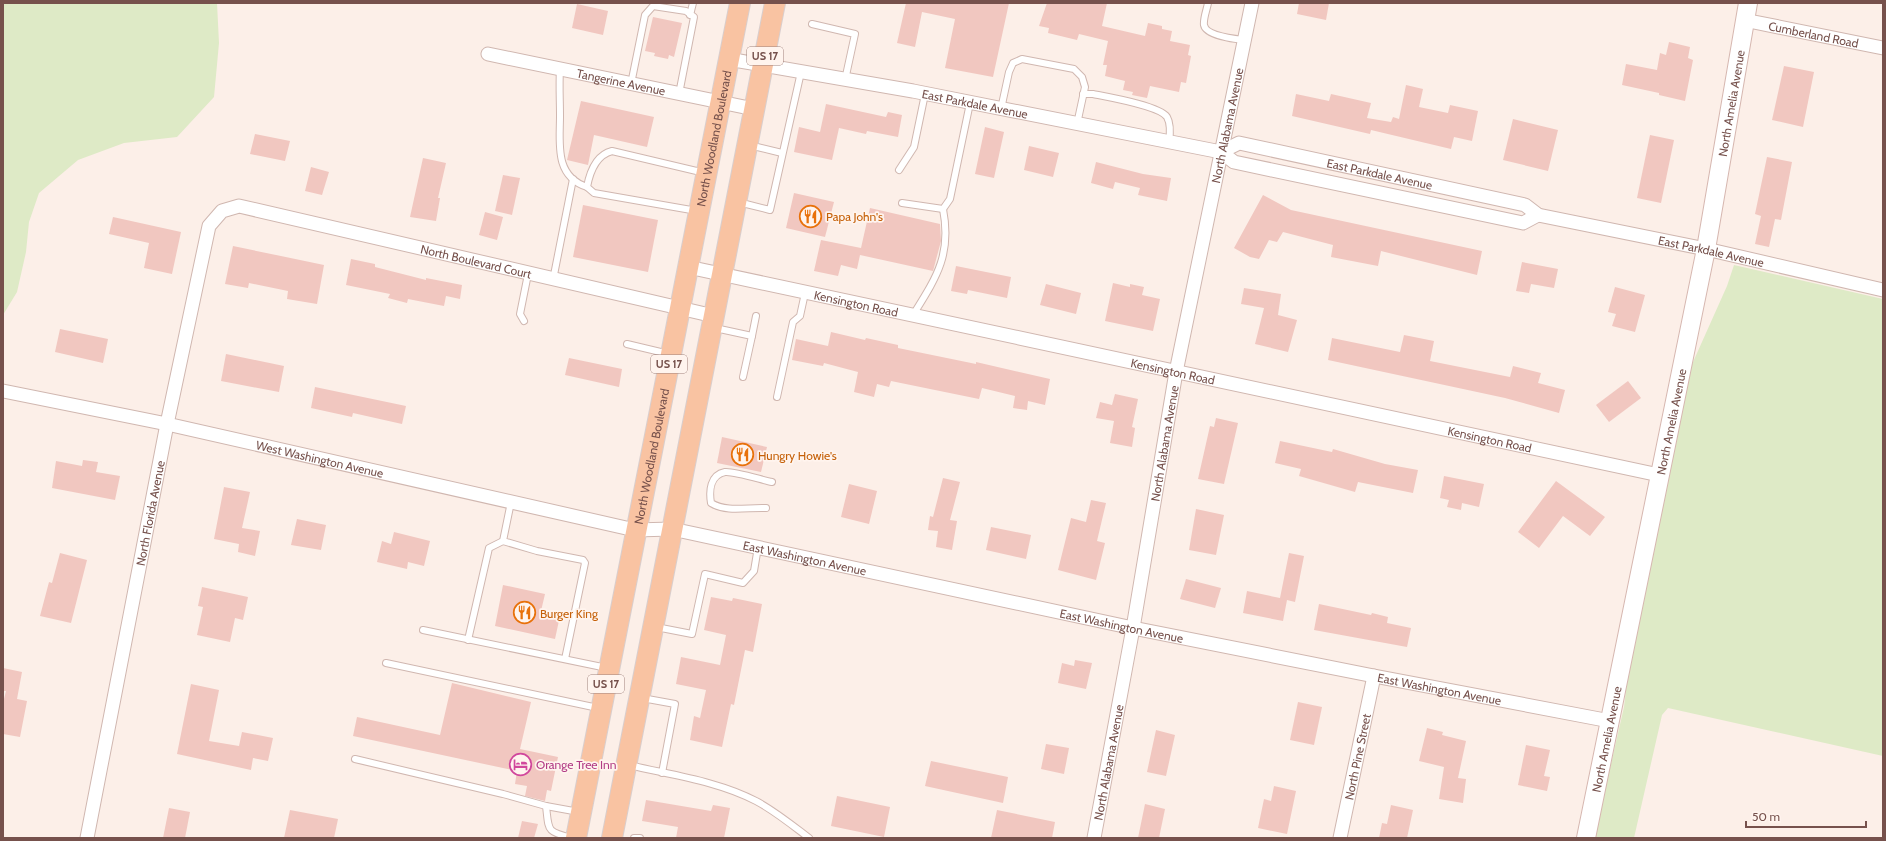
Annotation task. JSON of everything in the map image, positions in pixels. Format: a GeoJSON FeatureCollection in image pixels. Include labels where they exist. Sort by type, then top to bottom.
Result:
{"type":"FeatureCollection","features":[{"type":"Feature","properties":{"kind":"main road","name":"North Woodland Boulevard"},"geometry":{"type":"LineString","coordinates":[[576,838],[635,530],[740,3]]}},
{"type":"Feature","properties":{"kind":"main road","name":"US 17"},"geometry":{"type":"LineString","coordinates":[[612,838],[775,3]]}},
{"type":"Feature","properties":{"kind":"main road","name":"North Amelia Avenue"},"geometry":{"type":"LineString","coordinates":[[1586,838],[1706,249],[1746,11]]}},
{"type":"Feature","properties":{"kind":"street","name":"North Alabama Avenue"},"geometry":{"type":"LineString","coordinates":[[1094,838],[1133,628],[1176,372],[1252,3]]}},
{"type":"Feature","properties":{"kind":"street","name":"Cumberland Road"},"geometry":{"type":"LineString","coordinates":[[1746,11],[1883,48]]}},
{"type":"Feature","properties":{"kind":"street","name":"Tangerine Avenue"},"geometry":{"type":"LineString","coordinates":[[488,54],[754,109]]}},
{"type":"Feature","properties":{"kind":"street","name":"East Parkdale Avenue"},"geometry":{"type":"LineString","coordinates":[[728,59],[925,94],[1221,152],[1234,162],[1523,223],[1538,215]]}},
{"type":"Feature","properties":{"kind":"street","name":"East Parkdale Avenue"},"geometry":{"type":"LineString","coordinates":[[1221,152],[1239,143],[1525,206],[1538,215],[1706,249],[1883,290]]}},
{"type":"Feature","properties":{"kind":"street","name":"North Boulevard Court"},"geometry":{"type":"LineString","coordinates":[[239,206],[680,309],[712,322]]}},
{"type":"Feature","properties":{"kind":"street","name":"North Florida Avenue"},"geometry":{"type":"LineString","coordinates":[[87,838],[167,424],[209,226],[222,211],[239,206]]}},
{"type":"Feature","properties":{"kind":"street","name":"Kensington Road"},"geometry":{"type":"LineString","coordinates":[[688,267],[1659,475]]}},
{"type":"Feature","properties":{"kind":"street","name":"West Washington Avenue"},"geometry":{"type":"LineString","coordinates":[[3,391],[167,424],[635,530]]}},
{"type":"Feature","properties":{"kind":"street","name":"East Washington Avenue"},"geometry":{"type":"LineString","coordinates":[[635,530],[672,529],[758,546],[1133,628],[1610,721]]}},
{"type":"Feature","properties":{"kind":"street","name":"North Pine Street"},"geometry":{"type":"LineString","coordinates":[[1340,838],[1374,676]]}},
{"type":"Feature","properties":{"kind":"lane"},"geometry":{"type":"LineString","coordinates":[[690,15],[693,3]]}},
{"type":"Feature","properties":{"kind":"lane"},"geometry":{"type":"LineString","coordinates":[[1208,3],[1204,25],[1206,30],[1212,34],[1244,40]]}},
{"type":"Feature","properties":{"kind":"lane"},"geometry":{"type":"LineString","coordinates":[[631,84],[645,15],[653,6],[686,11],[694,17],[679,94]]}},
{"type":"Feature","properties":{"kind":"lane"},"geometry":{"type":"LineString","coordinates":[[812,24],[855,34],[845,80]]}},
{"type":"Feature","properties":{"kind":"lane"},"geometry":{"type":"LineString","coordinates":[[1001,109],[1009,72],[1013,63],[1022,59],[1074,69],[1082,77],[1085,87],[1077,124]]}},
{"type":"Feature","properties":{"kind":"lane"},"geometry":{"type":"LineString","coordinates":[[560,69],[558,144],[561,160],[568,175],[578,184],[587,187],[594,193],[699,211]]}},
{"type":"Feature","properties":{"kind":"lane"},"geometry":{"type":"LineString","coordinates":[[736,202],[770,210],[800,72]]}},
{"type":"Feature","properties":{"kind":"lane"},"geometry":{"type":"LineString","coordinates":[[899,170],[914,147],[925,94]]}},
{"type":"Feature","properties":{"kind":"lane"},"geometry":{"type":"LineString","coordinates":[[1083,94],[1093,94],[1158,109],[1167,117],[1170,124],[1169,142]]}},
{"type":"Feature","properties":{"kind":"lane"},"geometry":{"type":"LineString","coordinates":[[912,316],[935,279],[944,251],[947,229],[944,209],[950,199],[970,103]]}},
{"type":"Feature","properties":{"kind":"lane"},"geometry":{"type":"LineString","coordinates":[[748,145],[782,153]]}},
{"type":"Feature","properties":{"kind":"lane"},"geometry":{"type":"LineString","coordinates":[[587,187],[590,173],[595,164],[605,153],[612,151],[706,173]]}},
{"type":"Feature","properties":{"kind":"lane"},"geometry":{"type":"LineString","coordinates":[[553,280],[573,179]]}},
{"type":"Feature","properties":{"kind":"lane"},"geometry":{"type":"LineString","coordinates":[[902,203],[944,209]]}},
{"type":"Feature","properties":{"kind":"lane"},"geometry":{"type":"LineString","coordinates":[[524,321],[520,314],[528,274]]}},
{"type":"Feature","properties":{"kind":"lane"},"geometry":{"type":"LineString","coordinates":[[777,397],[792,322],[800,316],[805,292]]}},
{"type":"Feature","properties":{"kind":"lane"},"geometry":{"type":"LineString","coordinates":[[743,377],[756,316]]}},
{"type":"Feature","properties":{"kind":"lane"},"geometry":{"type":"LineString","coordinates":[[712,322],[752,336]]}},
{"type":"Feature","properties":{"kind":"lane"},"geometry":{"type":"LineString","coordinates":[[627,344],[671,354]]}},
{"type":"Feature","properties":{"kind":"lane"},"geometry":{"type":"LineString","coordinates":[[766,508],[746,507],[730,510],[718,508],[711,503],[709,492],[712,483],[718,476],[726,472],[772,482]]}},
{"type":"Feature","properties":{"kind":"lane"},"geometry":{"type":"LineString","coordinates":[[502,541],[511,502]]}},
{"type":"Feature","properties":{"kind":"lane"},"geometry":{"type":"LineString","coordinates":[[468,640],[489,548],[502,541],[583,560],[585,563],[565,660]]}},
{"type":"Feature","properties":{"kind":"lane"},"geometry":{"type":"LineString","coordinates":[[653,626],[692,634],[705,574],[744,583],[754,571],[758,546]]}},
{"type":"Feature","properties":{"kind":"lane"},"geometry":{"type":"LineString","coordinates":[[423,630],[609,668]]}},
{"type":"Feature","properties":{"kind":"lane"},"geometry":{"type":"LineString","coordinates":[[386,663],[601,708]]}},
{"type":"Feature","properties":{"kind":"lane"},"geometry":{"type":"LineString","coordinates":[[639,697],[675,704],[662,773]]}},
{"type":"Feature","properties":{"kind":"lane"},"geometry":{"type":"LineString","coordinates":[[355,758],[546,806],[581,812]]}},
{"type":"Feature","properties":{"kind":"lane"},"geometry":{"type":"LineString","coordinates":[[626,764],[738,793],[756,801],[780,816],[809,838]]}},
{"type":"Feature","properties":{"kind":"lane"},"geometry":{"type":"LineString","coordinates":[[546,806],[548,828],[551,832],[571,838]]}},
{"type":"Feature","properties":{"kind":"lane"},"geometry":{"type":"LineString","coordinates":[[634,838],[640,838]]}},
{"type":"Feature","properties":{"kind":"green space"},"geometry":{"type":"Polygon","coordinates":[[[3,3],[217,3],[219,43],[214,97],[177,137],[124,143],[78,160],[39,193],[29,222],[26,252],[17,292],[3,315],[3,3]]]}},
{"type":"Feature","properties":{"kind":"green space"},"geometry":{"type":"Polygon","coordinates":[[[1734,265],[1883,299],[1883,756],[1668,708],[1662,715],[1634,838],[1594,838],[1624,707],[1628,673],[1689,371],[1727,286],[1734,265]]]}},
{"type":"Feature","properties":{"kind":"building"},"geometry":{"type":"Polygon","coordinates":[[[906,3],[1009,3],[993,77],[945,68],[955,19],[922,12],[915,47],[897,43],[906,3]]]}},
{"type":"Feature","properties":{"kind":"building"},"geometry":{"type":"Polygon","coordinates":[[[1047,3],[1107,3],[1102,26],[1145,36],[1148,23],[1162,26],[1162,29],[1172,31],[1170,41],[1190,45],[1188,55],[1191,56],[1186,83],[1181,82],[1179,92],[1150,86],[1147,98],[1132,95],[1133,92],[1123,90],[1125,81],[1105,76],[1107,65],[1103,65],[1108,41],[1079,34],[1077,40],[1048,33],[1049,28],[1039,26],[1047,3]]]}},
{"type":"Feature","properties":{"kind":"building"},"geometry":{"type":"Polygon","coordinates":[[[1299,3],[1329,3],[1326,20],[1297,14],[1299,3]]]}},
{"type":"Feature","properties":{"kind":"building"},"geometry":{"type":"Polygon","coordinates":[[[577,4],[608,11],[603,35],[572,28],[577,4]]]}},
{"type":"Feature","properties":{"kind":"building"},"geometry":{"type":"Polygon","coordinates":[[[653,17],[682,23],[674,57],[669,55],[668,59],[654,56],[655,53],[645,51],[653,17]]]}},
{"type":"Feature","properties":{"kind":"building"},"geometry":{"type":"Polygon","coordinates":[[[1669,42],[1690,47],[1688,58],[1693,60],[1685,101],[1659,95],[1659,93],[1622,85],[1626,64],[1657,70],[1660,53],[1666,55],[1669,42]]]}},
{"type":"Feature","properties":{"kind":"building"},"geometry":{"type":"Polygon","coordinates":[[[1784,66],[1814,72],[1803,127],[1772,120],[1784,66]]]}},
{"type":"Feature","properties":{"kind":"building"},"geometry":{"type":"Polygon","coordinates":[[[1406,85],[1423,89],[1419,107],[1448,113],[1450,105],[1478,111],[1472,141],[1454,137],[1451,149],[1371,130],[1370,134],[1292,116],[1296,94],[1329,101],[1331,94],[1371,103],[1367,118],[1391,122],[1393,117],[1399,119],[1406,85]]]}},
{"type":"Feature","properties":{"kind":"building"},"geometry":{"type":"Polygon","coordinates":[[[581,101],[654,117],[647,147],[594,135],[588,165],[567,160],[581,101]]]}},
{"type":"Feature","properties":{"kind":"building"},"geometry":{"type":"Polygon","coordinates":[[[826,104],[886,117],[888,112],[902,115],[898,137],[867,131],[866,134],[839,128],[832,160],[794,152],[799,127],[820,132],[826,104]]]}},
{"type":"Feature","properties":{"kind":"building"},"geometry":{"type":"Polygon","coordinates":[[[1513,119],[1558,130],[1548,171],[1503,160],[1513,119]]]}},
{"type":"Feature","properties":{"kind":"building"},"geometry":{"type":"Polygon","coordinates":[[[985,127],[1004,132],[994,178],[975,174],[985,127]]]}},
{"type":"Feature","properties":{"kind":"building"},"geometry":{"type":"Polygon","coordinates":[[[255,134],[290,141],[285,161],[250,154],[255,134]]]}},
{"type":"Feature","properties":{"kind":"building"},"geometry":{"type":"Polygon","coordinates":[[[1650,135],[1674,140],[1661,203],[1637,198],[1650,135]]]}},
{"type":"Feature","properties":{"kind":"building"},"geometry":{"type":"Polygon","coordinates":[[[1029,146],[1059,153],[1053,177],[1024,170],[1029,146]]]}},
{"type":"Feature","properties":{"kind":"building"},"geometry":{"type":"Polygon","coordinates":[[[1767,157],[1792,162],[1781,220],[1775,219],[1769,247],[1755,244],[1761,216],[1755,214],[1767,157]]]}},
{"type":"Feature","properties":{"kind":"building"},"geometry":{"type":"Polygon","coordinates":[[[423,158],[446,163],[438,198],[440,198],[436,221],[410,217],[423,158]]]}},
{"type":"Feature","properties":{"kind":"building"},"geometry":{"type":"Polygon","coordinates":[[[1096,162],[1143,174],[1171,178],[1167,201],[1138,195],[1140,188],[1115,182],[1113,189],[1091,183],[1096,162]]]}},
{"type":"Feature","properties":{"kind":"building"},"geometry":{"type":"Polygon","coordinates":[[[311,167],[329,172],[322,195],[305,191],[311,167]]]}},
{"type":"Feature","properties":{"kind":"building"},"geometry":{"type":"Polygon","coordinates":[[[503,175],[520,178],[512,215],[495,211],[503,175]]]}},
{"type":"Feature","properties":{"kind":"building","name":"Papa John's"},"geometry":{"type":"Polygon","coordinates":[[[794,193],[834,202],[825,237],[786,228],[794,193]]]}},
{"type":"Feature","properties":{"kind":"building"},"geometry":{"type":"Polygon","coordinates":[[[1263,195],[1291,210],[1482,251],[1477,275],[1381,251],[1378,266],[1331,257],[1333,245],[1283,232],[1277,242],[1269,240],[1259,259],[1250,257],[1234,248],[1263,195]]]}},
{"type":"Feature","properties":{"kind":"building"},"geometry":{"type":"Polygon","coordinates":[[[583,205],[658,220],[648,272],[573,257],[583,205]]]}},
{"type":"Feature","properties":{"kind":"building"},"geometry":{"type":"Polygon","coordinates":[[[870,208],[940,224],[941,241],[933,271],[860,255],[857,269],[841,265],[838,276],[814,271],[821,240],[861,248],[870,208]]]}},
{"type":"Feature","properties":{"kind":"building"},"geometry":{"type":"Polygon","coordinates":[[[485,212],[503,217],[497,240],[479,235],[485,212]]]}},
{"type":"Feature","properties":{"kind":"building"},"geometry":{"type":"Polygon","coordinates":[[[113,217],[181,232],[172,274],[144,268],[149,243],[109,234],[113,217]]]}},
{"type":"Feature","properties":{"kind":"building"},"geometry":{"type":"Polygon","coordinates":[[[233,246],[324,265],[317,304],[287,299],[288,291],[249,283],[248,288],[225,284],[233,246]]]}},
{"type":"Feature","properties":{"kind":"building"},"geometry":{"type":"Polygon","coordinates":[[[351,259],[375,264],[375,267],[426,280],[426,278],[462,285],[460,299],[446,296],[444,306],[408,299],[407,303],[388,298],[390,294],[346,285],[351,259]]]}},
{"type":"Feature","properties":{"kind":"building"},"geometry":{"type":"Polygon","coordinates":[[[1522,262],[1558,269],[1554,288],[1531,284],[1529,293],[1516,291],[1522,262]]]}},
{"type":"Feature","properties":{"kind":"building"},"geometry":{"type":"Polygon","coordinates":[[[956,266],[1011,277],[1007,298],[968,290],[967,294],[951,291],[956,266]]]}},
{"type":"Feature","properties":{"kind":"building"},"geometry":{"type":"Polygon","coordinates":[[[1113,283],[1130,287],[1130,284],[1144,287],[1142,295],[1160,299],[1153,331],[1105,321],[1113,283]]]}},
{"type":"Feature","properties":{"kind":"building"},"geometry":{"type":"Polygon","coordinates":[[[1046,284],[1081,293],[1076,314],[1040,305],[1046,284]]]}},
{"type":"Feature","properties":{"kind":"building"},"geometry":{"type":"Polygon","coordinates":[[[1615,287],[1645,295],[1635,332],[1612,326],[1616,314],[1608,312],[1615,287]]]}},
{"type":"Feature","properties":{"kind":"building"},"geometry":{"type":"Polygon","coordinates":[[[1244,288],[1281,294],[1278,315],[1297,320],[1288,352],[1255,344],[1264,308],[1241,304],[1244,288]]]}},
{"type":"Feature","properties":{"kind":"building"},"geometry":{"type":"Polygon","coordinates":[[[60,329],[108,339],[103,363],[55,352],[60,329]]]}},
{"type":"Feature","properties":{"kind":"building"},"geometry":{"type":"Polygon","coordinates":[[[831,332],[865,340],[866,338],[898,345],[898,348],[976,364],[976,362],[1050,379],[1045,405],[1028,401],[1027,410],[1013,408],[1015,396],[982,388],[979,399],[891,381],[889,387],[877,384],[874,397],[854,392],[858,372],[824,363],[823,366],[792,360],[796,339],[828,346],[831,332]]]}},
{"type":"Feature","properties":{"kind":"building"},"geometry":{"type":"Polygon","coordinates":[[[1404,335],[1434,341],[1430,361],[1510,377],[1513,366],[1541,373],[1538,383],[1565,390],[1559,413],[1505,398],[1328,360],[1332,338],[1400,352],[1404,335]]]}},
{"type":"Feature","properties":{"kind":"building"},"geometry":{"type":"Polygon","coordinates":[[[226,354],[284,366],[279,392],[221,381],[226,354]]]}},
{"type":"Feature","properties":{"kind":"building"},"geometry":{"type":"Polygon","coordinates":[[[569,358],[622,369],[619,387],[565,375],[569,358]]]}},
{"type":"Feature","properties":{"kind":"building"},"geometry":{"type":"Polygon","coordinates":[[[1628,381],[1641,398],[1609,422],[1596,405],[1628,381]]]}},
{"type":"Feature","properties":{"kind":"building"},"geometry":{"type":"Polygon","coordinates":[[[315,387],[406,406],[402,424],[353,413],[352,417],[311,408],[315,387]]]}},
{"type":"Feature","properties":{"kind":"building"},"geometry":{"type":"Polygon","coordinates":[[[1115,394],[1138,399],[1132,427],[1135,428],[1132,447],[1110,443],[1114,421],[1096,418],[1100,402],[1112,405],[1115,394]]]}},
{"type":"Feature","properties":{"kind":"building"},"geometry":{"type":"Polygon","coordinates":[[[1216,418],[1238,423],[1224,484],[1198,479],[1210,426],[1214,427],[1216,418]]]}},
{"type":"Feature","properties":{"kind":"building","name":"Hungry Howie's"},"geometry":{"type":"Polygon","coordinates":[[[722,437],[767,447],[761,472],[717,463],[722,437]]]}},
{"type":"Feature","properties":{"kind":"building"},"geometry":{"type":"Polygon","coordinates":[[[1280,441],[1332,452],[1333,449],[1385,464],[1418,470],[1413,493],[1358,482],[1355,492],[1299,476],[1301,469],[1275,463],[1280,441]]]}},
{"type":"Feature","properties":{"kind":"building"},"geometry":{"type":"Polygon","coordinates":[[[83,460],[98,462],[96,472],[120,476],[115,500],[52,488],[56,461],[82,466],[83,460]]]}},
{"type":"Feature","properties":{"kind":"building"},"geometry":{"type":"Polygon","coordinates":[[[1444,476],[1484,484],[1479,507],[1462,503],[1461,510],[1447,507],[1449,500],[1440,498],[1444,476]]]}},
{"type":"Feature","properties":{"kind":"building"},"geometry":{"type":"Polygon","coordinates":[[[943,478],[960,482],[950,520],[957,521],[952,550],[936,547],[938,531],[928,530],[930,516],[933,517],[943,478]]]}},
{"type":"Feature","properties":{"kind":"building"},"geometry":{"type":"Polygon","coordinates":[[[1556,481],[1605,517],[1590,536],[1563,516],[1539,548],[1518,532],[1556,481]]]}},
{"type":"Feature","properties":{"kind":"building"},"geometry":{"type":"Polygon","coordinates":[[[849,484],[877,491],[869,524],[841,517],[849,484]]]}},
{"type":"Feature","properties":{"kind":"building"},"geometry":{"type":"Polygon","coordinates":[[[224,487],[250,492],[242,528],[260,531],[255,556],[238,552],[239,544],[214,539],[224,487]]]}},
{"type":"Feature","properties":{"kind":"building"},"geometry":{"type":"Polygon","coordinates":[[[1091,500],[1106,503],[1097,541],[1105,543],[1096,580],[1058,570],[1071,518],[1086,522],[1091,500]]]}},
{"type":"Feature","properties":{"kind":"building"},"geometry":{"type":"Polygon","coordinates":[[[1196,509],[1224,515],[1216,555],[1189,550],[1196,509]]]}},
{"type":"Feature","properties":{"kind":"building"},"geometry":{"type":"Polygon","coordinates":[[[297,519],[326,525],[321,550],[291,545],[297,519]]]}},
{"type":"Feature","properties":{"kind":"building"},"geometry":{"type":"Polygon","coordinates":[[[991,527],[1031,535],[1026,559],[986,550],[991,527]]]}},
{"type":"Feature","properties":{"kind":"building"},"geometry":{"type":"Polygon","coordinates":[[[394,532],[430,541],[424,566],[408,562],[407,569],[377,562],[382,541],[391,544],[394,532]]]}},
{"type":"Feature","properties":{"kind":"building"},"geometry":{"type":"Polygon","coordinates":[[[60,553],[87,560],[71,623],[40,616],[49,582],[52,583],[60,553]]]}},
{"type":"Feature","properties":{"kind":"building"},"geometry":{"type":"Polygon","coordinates":[[[1289,553],[1304,556],[1295,602],[1287,600],[1283,621],[1243,613],[1247,591],[1280,598],[1289,553]]]}},
{"type":"Feature","properties":{"kind":"building"},"geometry":{"type":"Polygon","coordinates":[[[1186,579],[1221,588],[1215,608],[1180,599],[1186,579]]]}},
{"type":"Feature","properties":{"kind":"building","name":"Burger King"},"geometry":{"type":"Polygon","coordinates":[[[503,585],[545,594],[541,611],[560,616],[555,639],[495,626],[503,585]]]}},
{"type":"Feature","properties":{"kind":"building"},"geometry":{"type":"Polygon","coordinates":[[[202,587],[248,597],[243,620],[235,618],[230,642],[197,635],[203,607],[198,606],[202,587]]]}},
{"type":"Feature","properties":{"kind":"building"},"geometry":{"type":"Polygon","coordinates":[[[711,597],[732,601],[733,598],[762,604],[753,652],[745,650],[734,705],[731,704],[722,747],[690,740],[694,716],[700,718],[706,690],[676,684],[681,657],[720,665],[726,635],[704,630],[711,597]]]}},
{"type":"Feature","properties":{"kind":"building"},"geometry":{"type":"Polygon","coordinates":[[[1319,604],[1388,617],[1387,623],[1411,628],[1407,647],[1314,630],[1319,604]]]}},
{"type":"Feature","properties":{"kind":"building"},"geometry":{"type":"Polygon","coordinates":[[[1075,660],[1092,663],[1086,689],[1058,683],[1062,663],[1074,666],[1075,660]]]}},
{"type":"Feature","properties":{"kind":"building"},"geometry":{"type":"Polygon","coordinates":[[[3,668],[22,672],[17,699],[27,701],[20,737],[3,734],[3,703],[6,691],[3,691],[3,668]]]}},
{"type":"Feature","properties":{"kind":"building"},"geometry":{"type":"Polygon","coordinates":[[[452,683],[531,702],[520,749],[558,757],[551,791],[547,790],[545,801],[525,796],[527,786],[515,784],[517,771],[353,736],[357,717],[440,735],[452,683]]]}},
{"type":"Feature","properties":{"kind":"building"},"geometry":{"type":"Polygon","coordinates":[[[191,684],[219,690],[209,741],[239,746],[242,732],[273,738],[268,761],[253,758],[251,770],[177,754],[191,684]]]}},
{"type":"Feature","properties":{"kind":"building"},"geometry":{"type":"Polygon","coordinates":[[[1298,702],[1322,707],[1314,745],[1290,740],[1298,702]]]}},
{"type":"Feature","properties":{"kind":"building"},"geometry":{"type":"Polygon","coordinates":[[[1427,728],[1443,732],[1442,735],[1466,741],[1458,778],[1466,779],[1463,803],[1439,799],[1444,767],[1419,761],[1427,728]]]}},
{"type":"Feature","properties":{"kind":"building"},"geometry":{"type":"Polygon","coordinates":[[[1156,730],[1175,735],[1166,776],[1147,772],[1156,730]]]}},
{"type":"Feature","properties":{"kind":"building"},"geometry":{"type":"Polygon","coordinates":[[[1046,744],[1069,748],[1064,774],[1041,769],[1046,744]]]}},
{"type":"Feature","properties":{"kind":"building"},"geometry":{"type":"Polygon","coordinates":[[[1526,745],[1550,750],[1544,776],[1550,777],[1547,791],[1518,785],[1526,745]]]}},
{"type":"Feature","properties":{"kind":"building"},"geometry":{"type":"Polygon","coordinates":[[[931,761],[1008,777],[1003,803],[925,786],[931,761]]]}},
{"type":"Feature","properties":{"kind":"building"},"geometry":{"type":"Polygon","coordinates":[[[1274,786],[1296,791],[1287,834],[1258,828],[1264,799],[1271,801],[1274,786]]]}},
{"type":"Feature","properties":{"kind":"building"},"geometry":{"type":"Polygon","coordinates":[[[837,796],[890,807],[884,837],[831,826],[837,796]]]}},
{"type":"Feature","properties":{"kind":"building"},"geometry":{"type":"Polygon","coordinates":[[[646,800],[711,811],[713,805],[730,808],[724,838],[676,838],[678,827],[642,821],[646,800]]]}},
{"type":"Feature","properties":{"kind":"building"},"geometry":{"type":"Polygon","coordinates":[[[1145,804],[1165,809],[1159,838],[1138,838],[1145,804]]]}},
{"type":"Feature","properties":{"kind":"building"},"geometry":{"type":"Polygon","coordinates":[[[1391,805],[1413,810],[1407,838],[1379,838],[1382,823],[1387,824],[1391,805]]]}},
{"type":"Feature","properties":{"kind":"building"},"geometry":{"type":"Polygon","coordinates":[[[169,808],[190,812],[185,838],[163,838],[169,808]]]}},
{"type":"Feature","properties":{"kind":"building"},"geometry":{"type":"Polygon","coordinates":[[[290,810],[338,819],[334,838],[284,838],[290,810]]]}},
{"type":"Feature","properties":{"kind":"building"},"geometry":{"type":"Polygon","coordinates":[[[997,810],[1055,822],[1052,838],[991,838],[997,810]]]}},
{"type":"Feature","properties":{"kind":"building"},"geometry":{"type":"Polygon","coordinates":[[[522,821],[538,824],[534,838],[518,838],[522,821]]]}},
{"type":"Feature","properties":{"kind":"place","name":"Papa John's"},"geometry":{"type":"Point","coordinates":[810,216]}},
{"type":"Feature","properties":{"kind":"place","name":"Hungry Howie's"},"geometry":{"type":"Point","coordinates":[742,455]}},
{"type":"Feature","properties":{"kind":"place","name":"Burger King"},"geometry":{"type":"Point","coordinates":[524,613]}},
{"type":"Feature","properties":{"kind":"place","name":"Orange Tree Inn"},"geometry":{"type":"Point","coordinates":[520,764]}}]}
